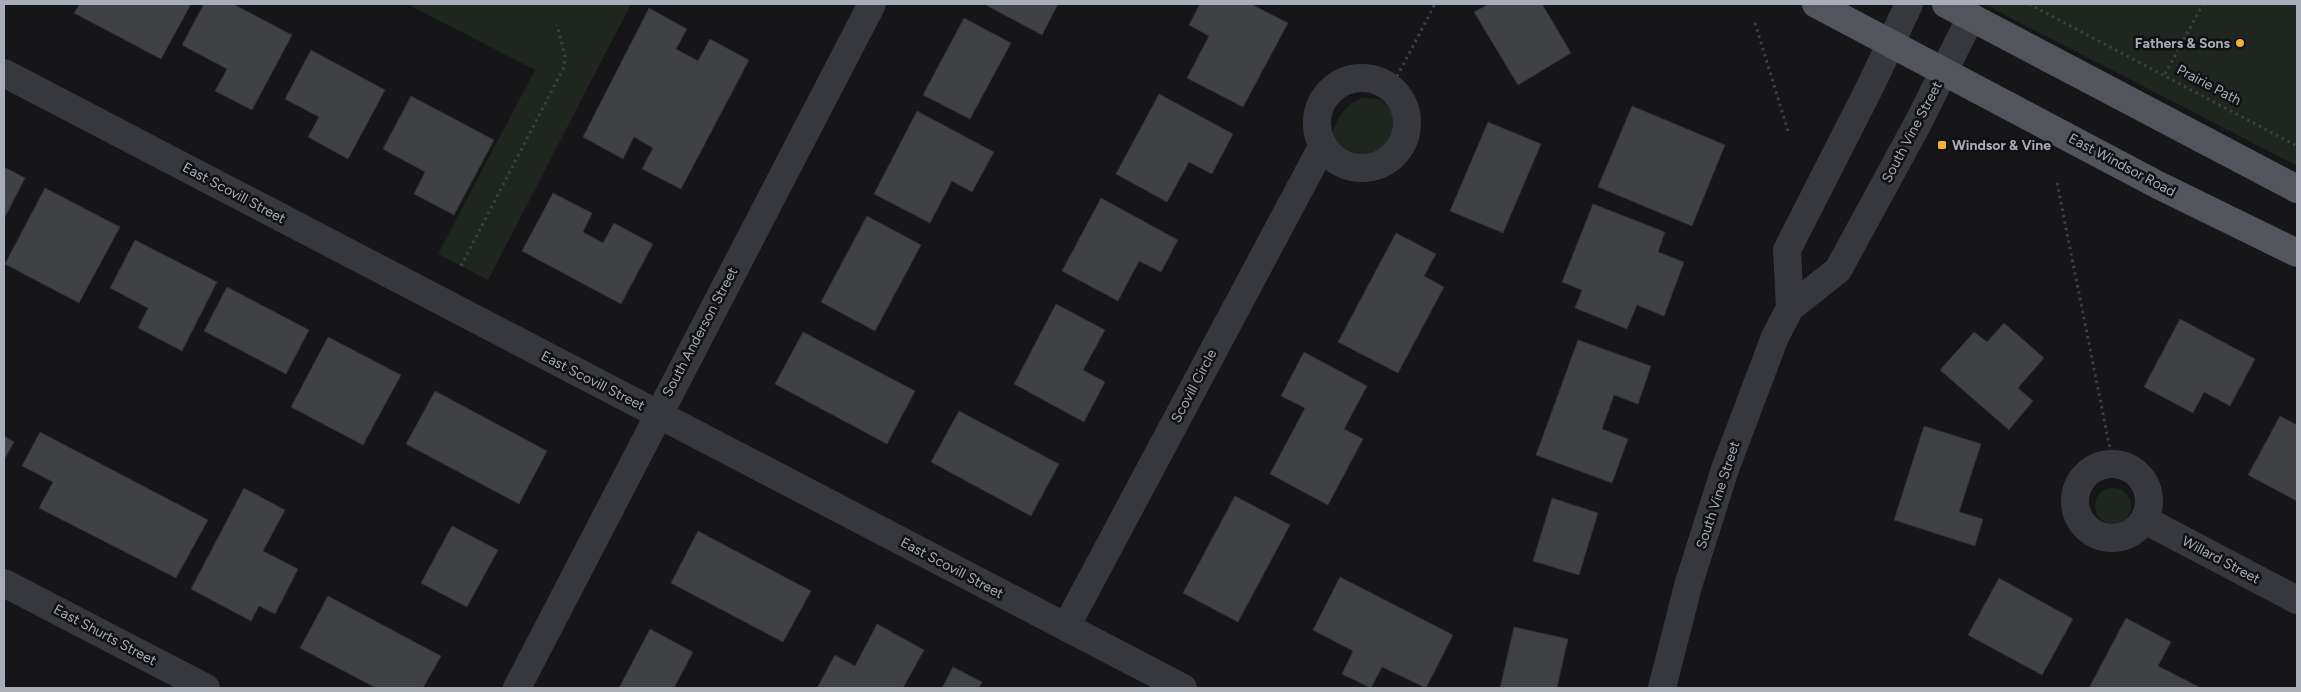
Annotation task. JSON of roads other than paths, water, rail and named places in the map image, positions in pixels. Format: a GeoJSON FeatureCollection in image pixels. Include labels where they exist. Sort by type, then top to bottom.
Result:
{"type":"FeatureCollection","features":[{"type":"Feature","properties":{"kind":"main road","name":"East Windsor Road"},"geometry":{"type":"LineString","coordinates":[[1816,4],[2158,185],[2297,253]]}},
{"type":"Feature","properties":{"kind":"main road"},"geometry":{"type":"LineString","coordinates":[[1946,4],[2297,189]]}},
{"type":"Feature","properties":{"kind":"street","name":"South Anderson Street"},"geometry":{"type":"LineString","coordinates":[[517,688],[872,4]]}},
{"type":"Feature","properties":{"kind":"street"},"geometry":{"type":"LineString","coordinates":[[1790,308],[1787,250],[1871,85],[1909,4]]}},
{"type":"Feature","properties":{"kind":"street","name":"South Vine Street"},"geometry":{"type":"LineString","coordinates":[[1662,688],[1688,586],[1725,469],[1775,337],[1790,308],[1838,270],[1971,17]]}},
{"type":"Feature","properties":{"kind":"street","name":"East Scovill Street"},"geometry":{"type":"LineString","coordinates":[[4,72],[1183,688]]}},
{"type":"Feature","properties":{"kind":"street"},"geometry":{"type":"LineString","coordinates":[[1362,77],[1377,80],[1391,88],[1400,98],[1406,112],[1407,126],[1404,140],[1396,152],[1385,161],[1372,166],[1358,167],[1344,164],[1332,156],[1323,145],[1317,130],[1318,114],[1323,100],[1333,88],[1346,80],[1362,77]]}},
{"type":"Feature","properties":{"kind":"street","name":"Scovill Circle"},"geometry":{"type":"LineString","coordinates":[[1066,627],[1323,145]]}},
{"type":"Feature","properties":{"kind":"street"},"geometry":{"type":"LineString","coordinates":[[2114,464],[2126,467],[2137,473],[2145,483],[2149,495],[2149,508],[2145,520],[2137,529],[2126,536],[2115,538],[2092,532],[2083,524],[2075,502],[2082,479],[2091,471],[2102,466],[2114,464]]}},
{"type":"Feature","properties":{"kind":"street","name":"Willard Street"},"geometry":{"type":"LineString","coordinates":[[2145,520],[2297,600]]}},
{"type":"Feature","properties":{"kind":"street","name":"East Shurts Street"},"geometry":{"type":"LineString","coordinates":[[4,583],[206,688]]}},
{"type":"Feature","properties":{"kind":"place","name":"Fathers & Sons"},"geometry":{"type":"Point","coordinates":[2240,43]}},
{"type":"Feature","properties":{"kind":"place","name":"Windsor & Vine"},"geometry":{"type":"Point","coordinates":[1942,145]}}]}
